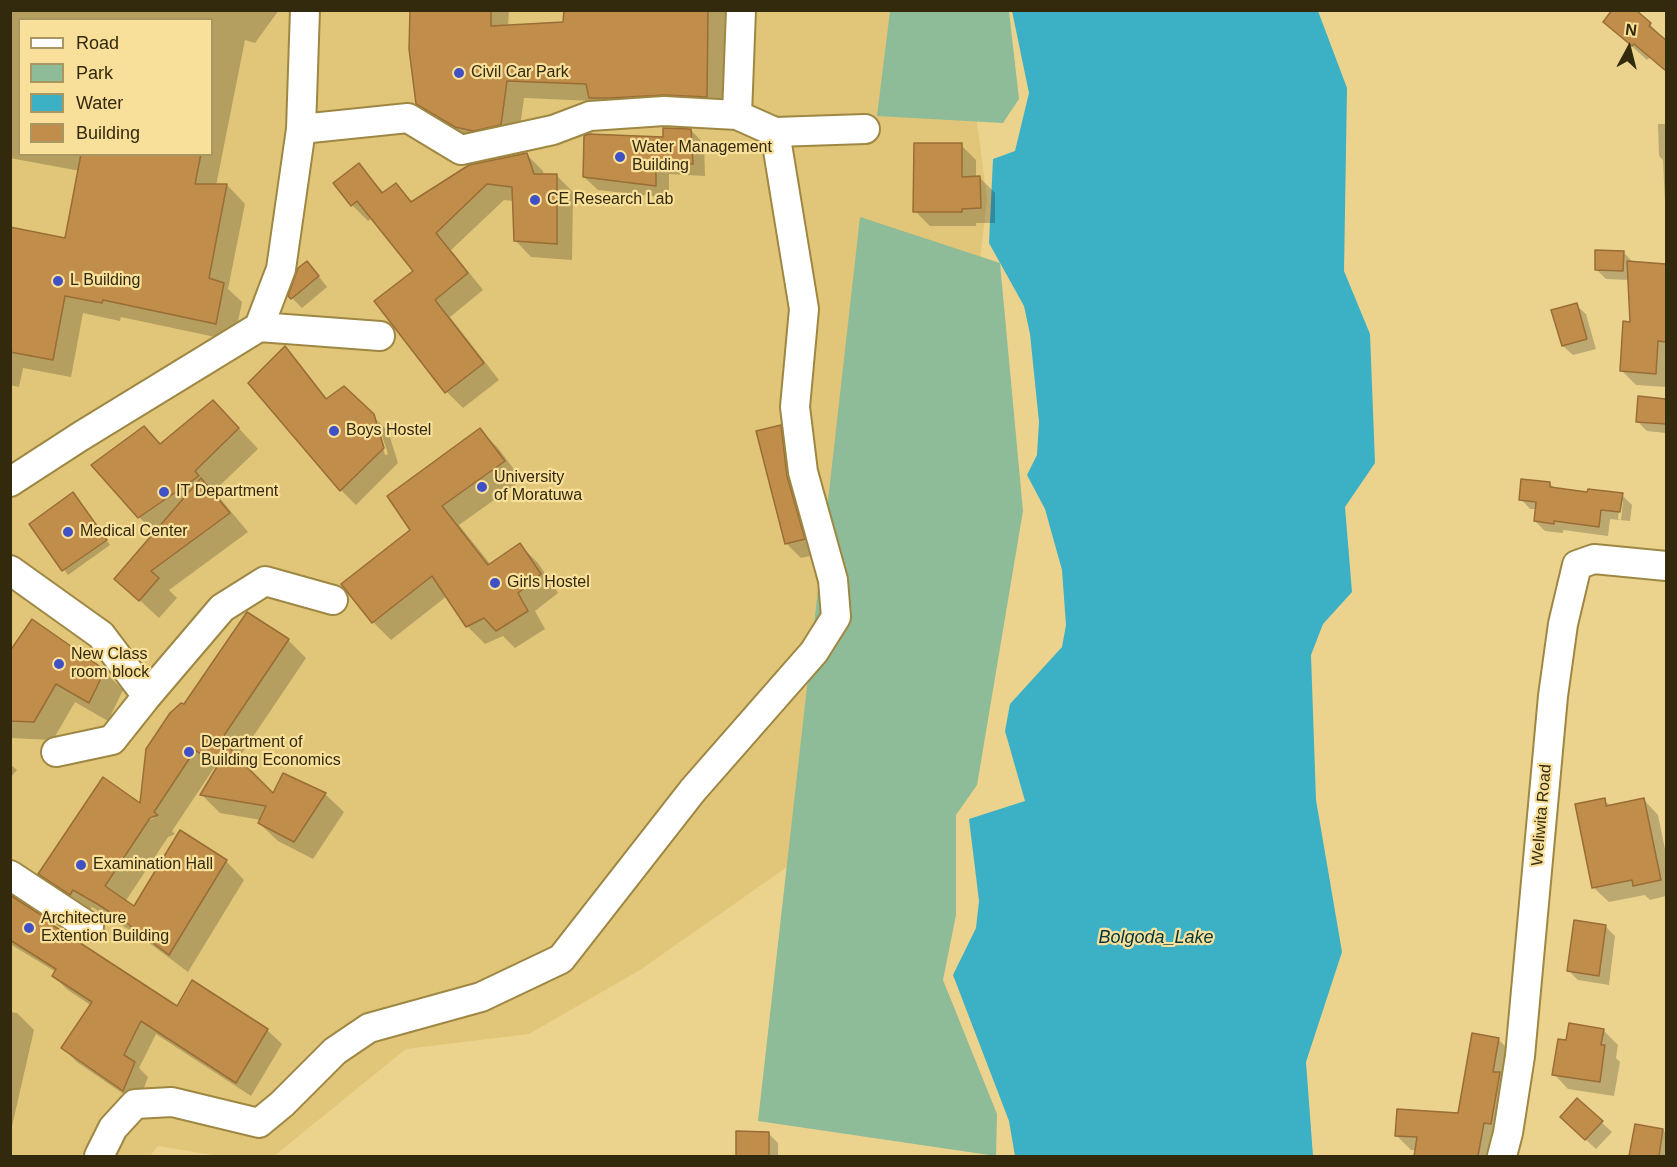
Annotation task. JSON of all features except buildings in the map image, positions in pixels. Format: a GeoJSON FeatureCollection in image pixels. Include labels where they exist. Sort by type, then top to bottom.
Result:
{"type":"FeatureCollection","features":[{"type":"Feature","properties":{"kind":"street"},"geometry":{"type":"LineString","coordinates":[[259,327],[281,269],[301,129],[305,10]]}},
{"type":"Feature","properties":{"kind":"street"},"geometry":{"type":"LineString","coordinates":[[737,115],[741,10]]}},
{"type":"Feature","properties":{"kind":"street"},"geometry":{"type":"LineString","coordinates":[[301,129],[408,118],[461,150],[553,130],[590,116],[664,111],[737,115],[775,132],[865,129]]}},
{"type":"Feature","properties":{"kind":"street"},"geometry":{"type":"LineString","coordinates":[[99,1156],[113,1128],[135,1104],[172,1102],[259,1123],[282,1104],[335,1051],[369,1028],[481,998],[561,959],[693,790],[814,652],[836,617],[833,580],[803,472],[795,407],[804,309],[775,132]]}},
{"type":"Feature","properties":{"kind":"street"},"geometry":{"type":"LineString","coordinates":[[10,482],[259,327],[380,336]]}},
{"type":"Feature","properties":{"kind":"street","name":"Weliwita Road"},"geometry":{"type":"LineString","coordinates":[[1502,1156],[1508,1133],[1520,1056],[1553,696],[1563,624],[1577,565],[1594,559],[1666,566]]}},
{"type":"Feature","properties":{"kind":"street"},"geometry":{"type":"LineString","coordinates":[[10,570],[101,635],[147,696]]}},
{"type":"Feature","properties":{"kind":"street"},"geometry":{"type":"LineString","coordinates":[[56,752],[112,740],[222,608],[265,580],[333,600]]}},
{"type":"Feature","properties":{"kind":"street"},"geometry":{"type":"LineString","coordinates":[[10,875],[89,927]]}},
{"type":"Feature","properties":{"kind":"shaded area","name":"University of Moratuwa"},"geometry":{"type":"Polygon","coordinates":[[[10,11],[963,11],[987,200],[920,774],[640,970],[529,1034],[406,1049],[274,1156],[219,1156],[158,1146],[150,1156],[11,1156],[10,11]]]}},
{"type":"Feature","properties":{"kind":"green space"},"geometry":{"type":"Polygon","coordinates":[[[890,11],[1009,11],[1019,99],[1003,123],[877,116],[890,11]]]}},
{"type":"Feature","properties":{"kind":"green space"},"geometry":{"type":"Polygon","coordinates":[[[860,217],[1000,263],[1023,511],[977,785],[956,815],[956,915],[943,980],[997,1114],[996,1156],[758,1121],[860,217]]]}},
{"type":"Feature","properties":{"kind":"water","name":"Bolgoda_Lake"},"geometry":{"type":"Polygon","coordinates":[[[1012,11],[1318,11],[1347,88],[1344,271],[1370,334],[1375,463],[1345,507],[1352,592],[1323,624],[1311,655],[1316,800],[1342,952],[1306,1062],[1313,1156],[1015,1156],[1009,1121],[953,975],[976,928],[979,901],[969,819],[1025,801],[1005,731],[1010,704],[1062,647],[1066,625],[1062,570],[1045,509],[1027,475],[1037,455],[1039,422],[1030,334],[1024,306],[989,243],[993,159],[1015,151],[1029,93],[1012,11]]]}},
{"type":"Feature","properties":{"kind":"place","name":"Civil Car Park"},"geometry":{"type":"Point","coordinates":[459,73]}},
{"type":"Feature","properties":{"kind":"place","name":"Water Management Building"},"geometry":{"type":"Point","coordinates":[620,157]}},
{"type":"Feature","properties":{"kind":"place","name":"CE Research Lab"},"geometry":{"type":"Point","coordinates":[535,200]}},
{"type":"Feature","properties":{"kind":"place","name":"L Building"},"geometry":{"type":"Point","coordinates":[58,281]}},
{"type":"Feature","properties":{"kind":"place","name":"Boys Hostel"},"geometry":{"type":"Point","coordinates":[334,431]}},
{"type":"Feature","properties":{"kind":"place","name":"University of Moratuwa"},"geometry":{"type":"Point","coordinates":[482,487]}},
{"type":"Feature","properties":{"kind":"place","name":"IT Department"},"geometry":{"type":"Point","coordinates":[164,492]}},
{"type":"Feature","properties":{"kind":"place","name":"Medical Center"},"geometry":{"type":"Point","coordinates":[68,532]}},
{"type":"Feature","properties":{"kind":"place","name":"Girls Hostel"},"geometry":{"type":"Point","coordinates":[495,583]}},
{"type":"Feature","properties":{"kind":"place","name":"New Class room block"},"geometry":{"type":"Point","coordinates":[59,664]}},
{"type":"Feature","properties":{"kind":"place","name":"Department of Building Economics"},"geometry":{"type":"Point","coordinates":[189,752]}},
{"type":"Feature","properties":{"kind":"place","name":"Examination Hall"},"geometry":{"type":"Point","coordinates":[81,865]}},
{"type":"Feature","properties":{"kind":"place","name":"Architecture Extention Building"},"geometry":{"type":"Point","coordinates":[29,928]}}]}
